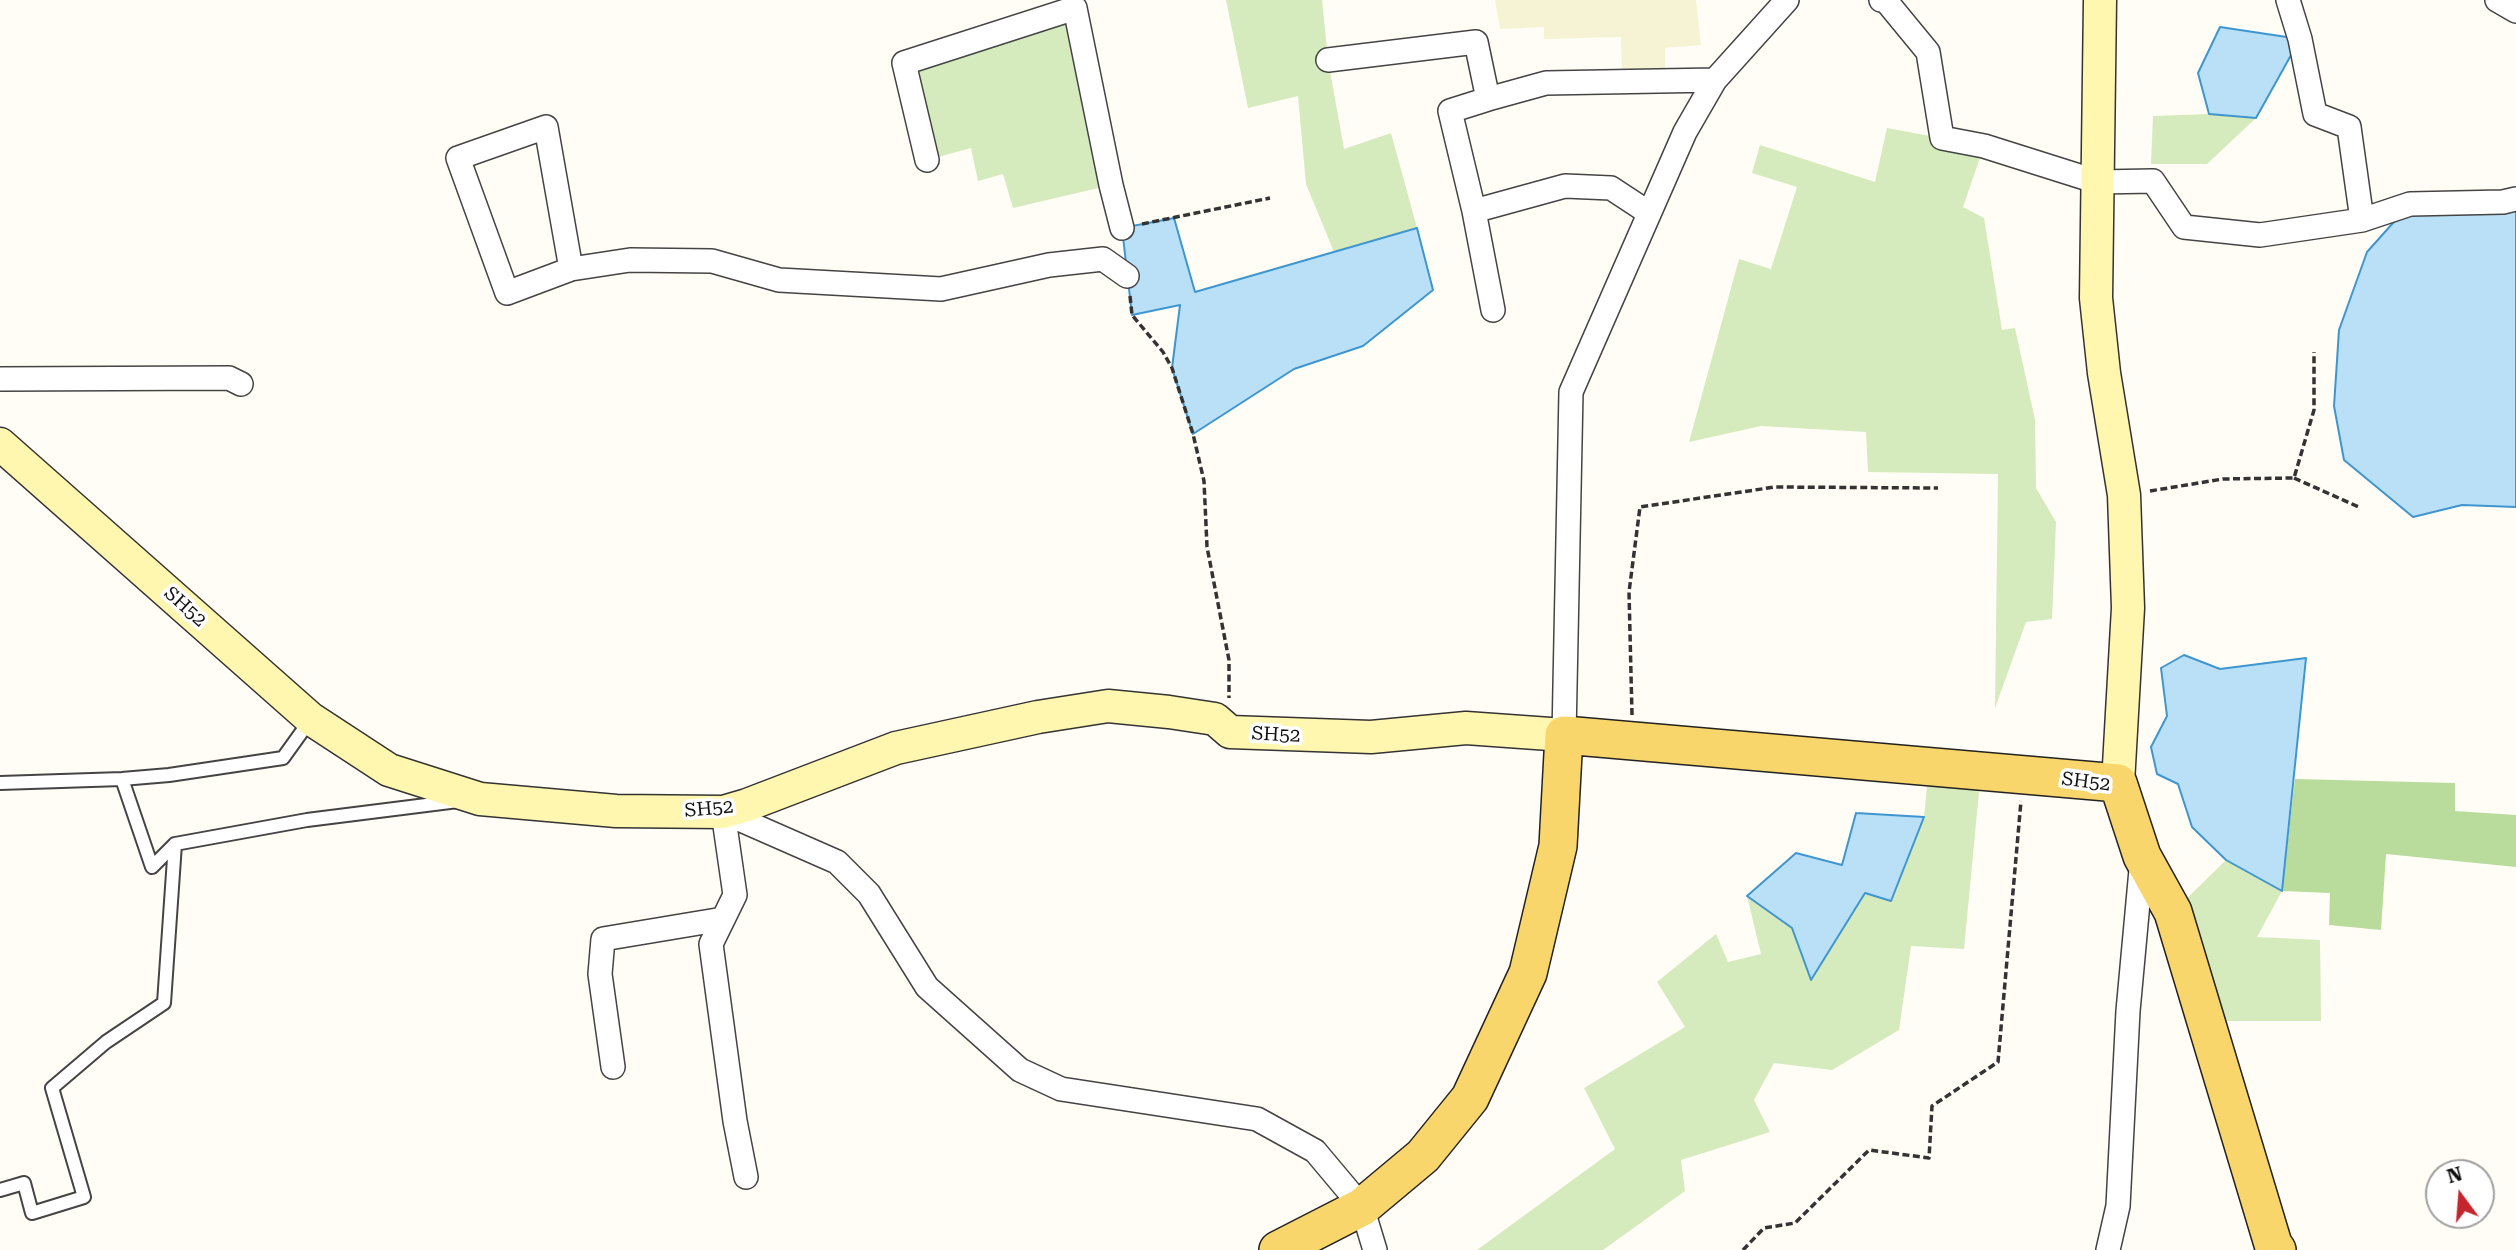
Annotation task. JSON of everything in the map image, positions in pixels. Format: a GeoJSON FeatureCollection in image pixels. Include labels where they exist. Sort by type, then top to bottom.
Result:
{"type":"FeatureCollection","features":[{"type":"Feature","properties":{"kind":"main road","name":"SH52"},"geometry":{"type":"LineString","coordinates":[[1564,735],[2118,783],[2142,856],[2173,912],[2277,1250]]}},
{"type":"Feature","properties":{"kind":"main road"},"geometry":{"type":"LineString","coordinates":[[1278,1250],[1362,1207],[1423,1156],[1470,1098],[1528,973],[1558,846],[1564,735]]}},
{"type":"Feature","properties":{"kind":"street"},"geometry":{"type":"LineString","coordinates":[[1564,735],[1572,392],[1685,132],[1715,80],[1787,0]]}},
{"type":"Feature","properties":{"kind":"street"},"geometry":{"type":"LineString","coordinates":[[1881,0],[1886,1],[1928,52],[1942,138],[1984,146],[2098,182],[2153,181],[2183,227],[2260,235],[2362,220],[2410,204],[2502,202],[2516,199]]}},
{"type":"Feature","properties":{"kind":"street"},"geometry":{"type":"LineString","coordinates":[[2100,0],[2096,298],[2124,495],[2128,608],[2118,783]]}},
{"type":"Feature","properties":{"kind":"street"},"geometry":{"type":"LineString","coordinates":[[2288,0],[2300,39],[2315,114],[2349,127],[2362,220]]}},
{"type":"Feature","properties":{"kind":"street"},"geometry":{"type":"LineString","coordinates":[[2497,0],[2516,11]]}},
{"type":"Feature","properties":{"kind":"street"},"geometry":{"type":"LineString","coordinates":[[927,160],[904,63],[1075,8],[1122,228]]}},
{"type":"Feature","properties":{"kind":"street"},"geometry":{"type":"LineString","coordinates":[[1328,60],[1476,42],[1488,99]]}},
{"type":"Feature","properties":{"kind":"street"},"geometry":{"type":"LineString","coordinates":[[1493,310],[1474,211],[1450,111],[1546,83],[1715,80]]}},
{"type":"Feature","properties":{"kind":"street"},"geometry":{"type":"LineString","coordinates":[[571,269],[546,127],[458,158],[507,293],[571,269],[630,260],[712,261],[779,280],[941,289],[1049,265],[1103,259],[1127,276]]}},
{"type":"Feature","properties":{"kind":"street"},"geometry":{"type":"LineString","coordinates":[[1474,211],[1565,186],[1611,188],[1649,213]]}},
{"type":"Feature","properties":{"kind":"street"},"geometry":{"type":"LineString","coordinates":[[0,379],[229,378],[241,384]]}},
{"type":"Feature","properties":{"kind":"street","name":"SH52"},"geometry":{"type":"LineString","coordinates":[[0,444],[311,719],[389,770],[480,799],[617,811],[723,812],[896,748],[1038,717],[1108,706],[1214,719],[1230,733],[1371,737],[1466,728],[1564,735]]}},
{"type":"Feature","properties":{"kind":"street"},"geometry":{"type":"LineString","coordinates":[[723,812],[735,895],[711,944],[746,1177]]}},
{"type":"Feature","properties":{"kind":"street"},"geometry":{"type":"LineString","coordinates":[[723,812],[836,862],[869,894],[927,987],[1020,1070],[1062,1089],[1257,1119],[1315,1151],[1362,1207],[1375,1250]]}},
{"type":"Feature","properties":{"kind":"street"},"geometry":{"type":"LineString","coordinates":[[2108,1250],[2118,1206],[2128,1012],[2142,856]]}},
{"type":"Feature","properties":{"kind":"street"},"geometry":{"type":"LineString","coordinates":[[613,1067],[600,974],[603,939],[723,919]]}},
{"type":"Feature","properties":{"kind":"lane"},"geometry":{"type":"LineString","coordinates":[[0,783],[169,775],[283,758],[311,719]]}},
{"type":"Feature","properties":{"kind":"lane"},"geometry":{"type":"LineString","coordinates":[[122,779],[152,867],[175,844],[307,820],[480,799]]}},
{"type":"Feature","properties":{"kind":"lane"},"geometry":{"type":"LineString","coordinates":[[0,1189],[23,1183],[32,1213],[83,1197],[52,1088],[107,1042],[164,1003],[175,844]]}},
{"type":"Feature","properties":{"kind":"path"},"geometry":{"type":"LineString","coordinates":[[1154,222],[1270,198]]}},
{"type":"Feature","properties":{"kind":"path"},"geometry":{"type":"LineString","coordinates":[[1132,315],[1163,352],[1172,368],[1193,434],[1204,481],[1208,547],[1229,660],[1230,733]]}},
{"type":"Feature","properties":{"kind":"path"},"geometry":{"type":"LineString","coordinates":[[2294,478],[2314,410],[2314,352]]}},
{"type":"Feature","properties":{"kind":"path"},"geometry":{"type":"LineString","coordinates":[[2124,495],[2223,479],[2294,478],[2361,508]]}},
{"type":"Feature","properties":{"kind":"path"},"geometry":{"type":"LineString","coordinates":[[1633,741],[1629,592],[1640,508],[1775,487],[1938,488]]}},
{"type":"Feature","properties":{"kind":"path"},"geometry":{"type":"LineString","coordinates":[[1743,1250],[1764,1228],[1795,1223],[1869,1150],[1929,1158],[1932,1106],[1998,1062],[2024,775]]}},
{"type":"Feature","properties":{"kind":"shaded area"},"geometry":{"type":"Polygon","coordinates":[[[1495,0],[1696,0],[1701,45],[1665,48],[1665,81],[1622,81],[1621,37],[1544,39],[1544,27],[1500,29],[1495,0]]]}},
{"type":"Feature","properties":{"kind":"green space"},"geometry":{"type":"Polygon","coordinates":[[[1226,0],[1322,0],[1328,60],[1344,149],[1391,133],[1417,228],[1334,252],[1306,184],[1298,96],[1248,108],[1226,0]]]}},
{"type":"Feature","properties":{"kind":"green space"},"geometry":{"type":"Polygon","coordinates":[[[1075,8],[1111,185],[1013,208],[1003,174],[978,181],[971,148],[927,160],[904,63],[1075,8]]]}},
{"type":"Feature","properties":{"kind":"green space"},"geometry":{"type":"Polygon","coordinates":[[[2209,114],[2256,118],[2207,164],[2151,164],[2153,116],[2209,114]]]}},
{"type":"Feature","properties":{"kind":"green space"},"geometry":{"type":"Polygon","coordinates":[[[1887,128],[1984,146],[1963,207],[1984,218],[2002,330],[2015,328],[2035,420],[2036,488],[2056,522],[2052,619],[2026,622],[1995,708],[1998,474],[1868,472],[1866,432],[1761,426],[1689,442],[1739,259],[1771,269],[1797,187],[1752,173],[1760,145],[1875,182],[1887,128]]]}},
{"type":"Feature","properties":{"kind":"green space"},"geometry":{"type":"Polygon","coordinates":[[[1929,767],[1981,771],[1964,949],[1911,946],[1899,1030],[1832,1070],[1774,1063],[1754,1100],[1770,1132],[1681,1160],[1685,1191],[1603,1250],[1477,1250],[1615,1149],[1584,1088],[1685,1027],[1657,982],[1716,934],[1728,962],[1761,954],[1747,896],[1792,928],[1811,979],[1865,893],[1891,901],[1924,817],[1929,767]]]}},
{"type":"Feature","properties":{"kind":"green space"},"geometry":{"type":"Polygon","coordinates":[[[2295,779],[2455,783],[2455,811],[2516,815],[2516,867],[2386,854],[2381,930],[2329,925],[2330,893],[2282,891],[2295,779]]]}},
{"type":"Feature","properties":{"kind":"green space"},"geometry":{"type":"Polygon","coordinates":[[[2226,860],[2282,891],[2257,937],[2320,940],[2321,1021],[2205,1021],[2173,912],[2226,860]]]}},
{"type":"Feature","properties":{"kind":"water"},"geometry":{"type":"Polygon","coordinates":[[[2220,27],[2300,39],[2256,118],[2209,114],[2198,73],[2220,27]]]}},
{"type":"Feature","properties":{"kind":"water"},"geometry":{"type":"Polygon","coordinates":[[[2516,199],[2516,507],[2462,505],[2413,517],[2344,460],[2334,406],[2339,330],[2367,252],[2410,204],[2516,199]]]}},
{"type":"Feature","properties":{"kind":"water"},"geometry":{"type":"Polygon","coordinates":[[[1174,218],[1195,292],[1417,228],[1433,290],[1363,346],[1294,369],[1193,434],[1172,368],[1180,305],[1132,315],[1122,228],[1174,218]]]}},
{"type":"Feature","properties":{"kind":"water"},"geometry":{"type":"Polygon","coordinates":[[[2184,655],[2220,669],[2306,658],[2282,891],[2226,860],[2192,827],[2178,784],[2157,774],[2151,747],[2167,716],[2161,668],[2184,655]]]}},
{"type":"Feature","properties":{"kind":"water"},"geometry":{"type":"Polygon","coordinates":[[[1856,813],[1924,817],[1891,901],[1865,893],[1811,980],[1792,928],[1747,896],[1796,853],[1842,865],[1856,813]]]}}]}
